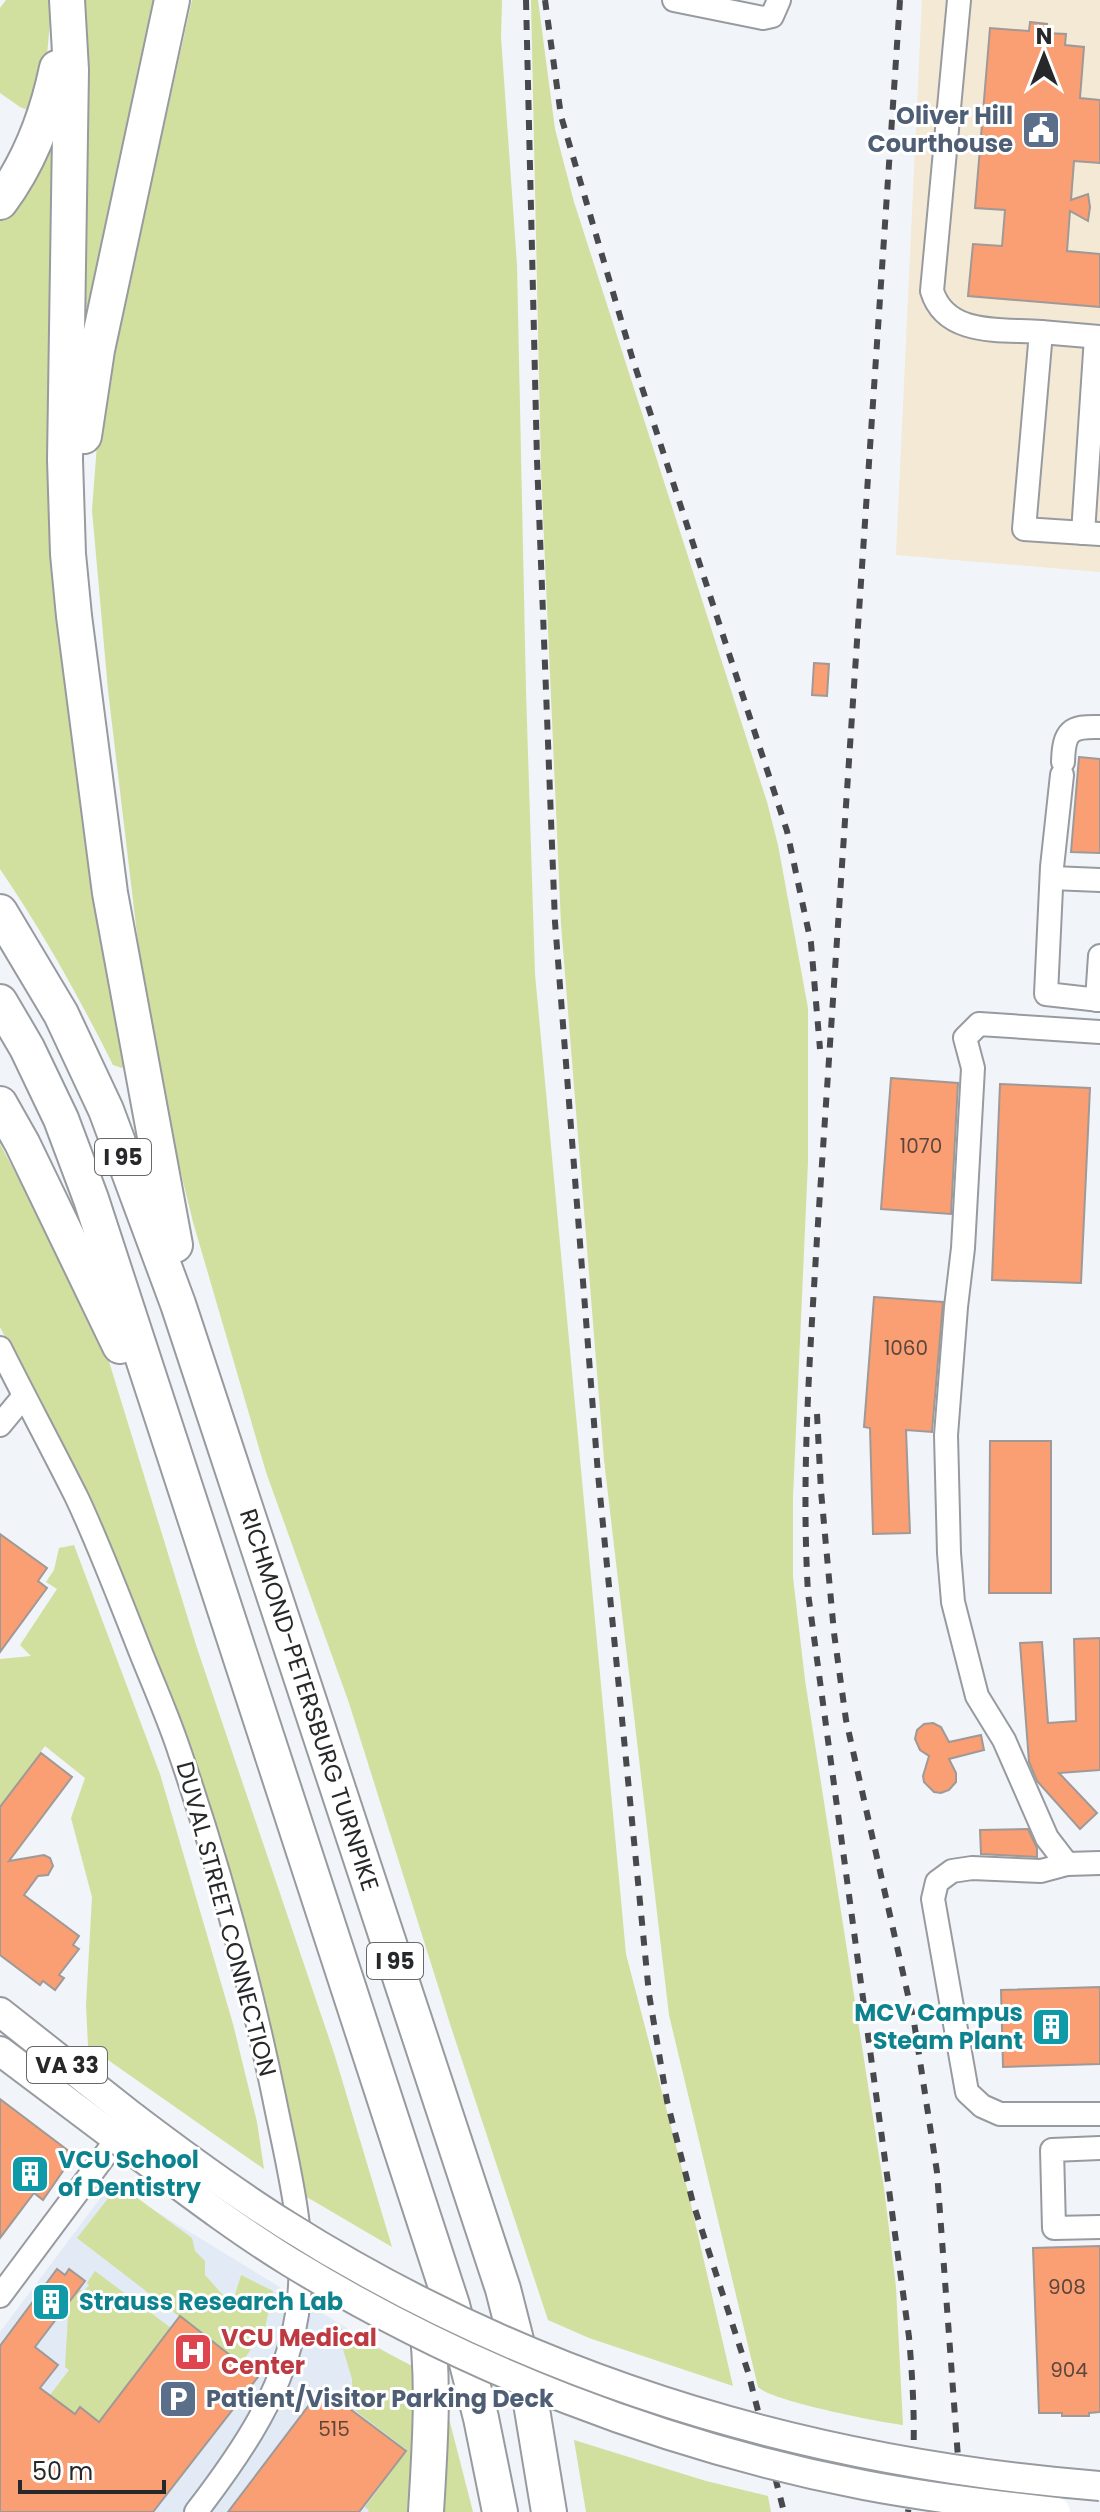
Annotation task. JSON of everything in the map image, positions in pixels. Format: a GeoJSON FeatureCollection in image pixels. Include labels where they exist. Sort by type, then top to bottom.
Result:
{"type":"FeatureCollection","features":[{"type":"Feature","properties":{"kind":"highway"},"geometry":{"type":"LineString","coordinates":[[74,616],[84,433],[89,396],[172,0]]}},
{"type":"Feature","properties":{"kind":"highway"},"geometry":{"type":"LineString","coordinates":[[67,8],[71,70],[65,460],[66,521],[74,616],[110,893],[136,1045],[166,1208],[217,1416]]}},
{"type":"Feature","properties":{"kind":"highway"},"geometry":{"type":"LineString","coordinates":[[0,202],[22,169],[45,116],[67,8]]}},
{"type":"Feature","properties":{"kind":"highway","name":"RICHMOND-PETERSBURG TURNPIKE"},"geometry":{"type":"LineString","coordinates":[[0,912],[61,1014],[106,1110],[217,1416],[503,2289],[529,2391],[549,2512]]}},
{"type":"Feature","properties":{"kind":"highway","name":"I 95"},"geometry":{"type":"LineString","coordinates":[[0,1002],[27,1048],[61,1119],[91,1199],[452,2305],[481,2418],[500,2512]]}},
{"type":"Feature","properties":{"kind":"highway"},"geometry":{"type":"LineString","coordinates":[[0,1104],[170,1447]]}},
{"type":"Feature","properties":{"kind":"highway"},"geometry":{"type":"LineString","coordinates":[[383,2098],[415,2245],[430,2351],[433,2412],[426,2512]]}},
{"type":"Feature","properties":{"kind":"main road","name":"VA 33"},"geometry":{"type":"LineString","coordinates":[[0,2012],[219,2215],[295,2265],[413,2330],[537,2386],[665,2433],[795,2470],[930,2496],[1056,2512]]}},
{"type":"Feature","properties":{"kind":"main road","name":"VA 33"},"geometry":{"type":"LineString","coordinates":[[0,2051],[346,2261],[464,2323],[585,2374],[715,2418],[845,2452],[977,2474],[1100,2486]]}},
{"type":"Feature","properties":{"kind":"street"},"geometry":{"type":"LineString","coordinates":[[674,0],[763,18],[772,16],[779,0]]}},
{"type":"Feature","properties":{"kind":"street"},"geometry":{"type":"LineString","coordinates":[[959,0],[932,291],[942,311],[962,325],[1098,337],[1091,533],[1024,529],[1041,332]]}},
{"type":"Feature","properties":{"kind":"street"},"geometry":{"type":"LineString","coordinates":[[1100,727],[1080,726],[1069,731],[1064,744],[1046,994],[1099,1000],[1100,956]]}},
{"type":"Feature","properties":{"kind":"street"},"geometry":{"type":"LineString","coordinates":[[1052,878],[1100,880]]}},
{"type":"Feature","properties":{"kind":"street"},"geometry":{"type":"LineString","coordinates":[[1067,1864],[1047,1838],[1004,1740],[977,1696],[953,1602],[947,1480],[948,1396],[963,1248],[973,1068],[965,1038],[979,1024],[1100,1032]]}},
{"type":"Feature","properties":{"kind":"street","name":"DUVAL STREET CONNECTION"},"geometry":{"type":"LineString","coordinates":[[0,1348],[77,1500],[180,1751],[216,1863],[259,2025],[292,2187],[300,2250],[298,2312],[279,2380],[235,2460],[196,2512]]}},
{"type":"Feature","properties":{"kind":"street"},"geometry":{"type":"LineString","coordinates":[[0,1425],[24,1396]]}},
{"type":"Feature","properties":{"kind":"street"},"geometry":{"type":"LineString","coordinates":[[1100,1863],[1067,1864],[1041,1871],[972,1868],[952,1871],[937,1882],[933,1899],[967,2092],[982,2106],[1000,2114],[1100,2114]]}},
{"type":"Feature","properties":{"kind":"street"},"geometry":{"type":"LineString","coordinates":[[0,2296],[125,2128]]}},
{"type":"Feature","properties":{"kind":"street"},"geometry":{"type":"LineString","coordinates":[[1100,2148],[1052,2150],[1054,2228],[1100,2227]]}},
{"type":"Feature","properties":{"kind":"shaded area"},"geometry":{"type":"Polygon","coordinates":[[[922,0],[1100,0],[1100,572],[896,555],[922,0]]]}},
{"type":"Feature","properties":{"kind":"shaded area","name":"VCU Medical Center"},"geometry":{"type":"Polygon","coordinates":[[[111,2184],[417,2371],[411,2512],[0,2512],[0,2332],[111,2184]]]}},
{"type":"Feature","properties":{"kind":"green space"},"geometry":{"type":"Polygon","coordinates":[[[6,0],[52,0],[45,77],[30,111],[0,93],[0,8],[6,0]]]}},
{"type":"Feature","properties":{"kind":"green space"},"geometry":{"type":"Polygon","coordinates":[[[82,0],[160,0],[79,371],[82,0]]]}},
{"type":"Feature","properties":{"kind":"green space"},"geometry":{"type":"Polygon","coordinates":[[[192,0],[502,0],[501,37],[517,265],[535,974],[626,1954],[688,2192],[733,2386],[589,2338],[548,2320],[349,1703],[266,1472],[193,1222],[151,1052],[108,690],[92,510],[99,418],[192,0]]]}},
{"type":"Feature","properties":{"kind":"green space"},"geometry":{"type":"Polygon","coordinates":[[[531,0],[538,0],[555,129],[574,202],[767,802],[808,1008],[808,1162],[793,1497],[793,1577],[805,1680],[884,2188],[896,2287],[903,2425],[803,2404],[767,2393],[758,2387],[669,2015],[604,1460],[561,924],[541,470],[531,0]]]}},
{"type":"Feature","properties":{"kind":"green space"},"geometry":{"type":"Polygon","coordinates":[[[55,103],[59,352],[125,1064],[122,1068],[113,1065],[60,965],[0,869],[0,214],[55,103]]]}},
{"type":"Feature","properties":{"kind":"green space"},"geometry":{"type":"Polygon","coordinates":[[[0,1144],[103,1342],[197,1648],[334,2053],[392,2247],[305,2196],[262,1991],[222,1847],[169,1688],[91,1506],[0,1327],[0,1144]]]}},
{"type":"Feature","properties":{"kind":"green space"},"geometry":{"type":"Polygon","coordinates":[[[74,1545],[160,1774],[233,2024],[257,2122],[264,2169],[88,2046],[86,2005],[92,1897],[71,1818],[85,1778],[45,1746],[0,1807],[0,1659],[31,1656],[20,1645],[57,1589],[46,1582],[54,1570],[59,1548],[74,1545]]]}},
{"type":"Feature","properties":{"kind":"green space"},"geometry":{"type":"Polygon","coordinates":[[[117,2187],[125,2189],[192,2238],[195,2251],[205,2261],[205,2275],[222,2294],[231,2299],[235,2295],[241,2275],[273,2291],[265,2328],[241,2364],[77,2238],[117,2187]]]}},
{"type":"Feature","properties":{"kind":"green space"},"geometry":{"type":"Polygon","coordinates":[[[95,2271],[171,2328],[99,2422],[81,2408],[75,2414],[50,2395],[69,2370],[65,2367],[68,2316],[62,2312],[79,2289],[84,2292],[95,2271]]]}},
{"type":"Feature","properties":{"kind":"green space"},"geometry":{"type":"Polygon","coordinates":[[[336,2326],[416,2368],[411,2512],[368,2512],[365,2507],[407,2450],[353,2409],[352,2379],[336,2326]]]}},
{"type":"Feature","properties":{"kind":"green space"},"geometry":{"type":"Polygon","coordinates":[[[445,2403],[473,2512],[437,2512],[445,2403]]]}},
{"type":"Feature","properties":{"kind":"green space"},"geometry":{"type":"Polygon","coordinates":[[[574,2440],[706,2481],[768,2496],[771,2512],[586,2512],[574,2440]]]}},
{"type":"Feature","properties":{"kind":"building","name":"Oliver Hill Courthouse"},"geometry":{"type":"Polygon","coordinates":[[[1030,22],[1047,24],[1046,33],[1066,34],[1065,45],[1084,47],[1080,98],[1100,100],[1100,163],[1074,161],[1071,200],[1088,194],[1088,221],[1070,211],[1067,251],[1100,254],[1100,307],[968,296],[973,244],[1002,246],[1005,210],[975,208],[990,28],[1029,31],[1030,22]]]}},
{"type":"Feature","properties":{"kind":"building"},"geometry":{"type":"Polygon","coordinates":[[[814,663],[829,664],[827,696],[812,695],[814,663]]]}},
{"type":"Feature","properties":{"kind":"building"},"geometry":{"type":"Polygon","coordinates":[[[1079,757],[1100,759],[1100,853],[1071,852],[1079,757]]]}},
{"type":"Feature","properties":{"kind":"building"},"geometry":{"type":"Polygon","coordinates":[[[891,1078],[958,1083],[951,1214],[881,1209],[891,1078]]]}},
{"type":"Feature","properties":{"kind":"building"},"geometry":{"type":"Polygon","coordinates":[[[1000,1084],[1090,1088],[1081,1283],[992,1280],[1000,1084]]]}},
{"type":"Feature","properties":{"kind":"building"},"geometry":{"type":"Polygon","coordinates":[[[874,1297],[943,1302],[932,1432],[906,1430],[910,1533],[873,1534],[870,1428],[864,1427],[874,1297]]]}},
{"type":"Feature","properties":{"kind":"building"},"geometry":{"type":"Polygon","coordinates":[[[990,1441],[1051,1441],[1051,1593],[989,1593],[990,1441]]]}},
{"type":"Feature","properties":{"kind":"building"},"geometry":{"type":"Polygon","coordinates":[[[0,1534],[47,1568],[38,1581],[47,1588],[0,1652],[0,1534]]]}},
{"type":"Feature","properties":{"kind":"building"},"geometry":{"type":"Polygon","coordinates":[[[1100,1638],[1100,1770],[1059,1773],[1097,1813],[1080,1829],[1037,1781],[1029,1762],[1020,1643],[1042,1642],[1048,1723],[1076,1721],[1074,1639],[1100,1638]]]}},
{"type":"Feature","properties":{"kind":"building"},"geometry":{"type":"Polygon","coordinates":[[[933,1723],[941,1727],[949,1742],[981,1735],[984,1750],[949,1759],[956,1773],[956,1782],[941,1793],[934,1792],[924,1782],[929,1756],[920,1750],[915,1739],[917,1730],[924,1724],[933,1723]]]}},
{"type":"Feature","properties":{"kind":"building"},"geometry":{"type":"Polygon","coordinates":[[[41,1753],[72,1777],[9,1861],[44,1855],[50,1858],[53,1866],[48,1875],[38,1876],[24,1895],[79,1936],[73,1945],[79,1949],[59,1975],[64,1978],[55,1990],[43,1981],[40,1985],[0,1955],[0,1807],[41,1753]]]}},
{"type":"Feature","properties":{"kind":"building"},"geometry":{"type":"Polygon","coordinates":[[[1028,1829],[1037,1848],[1037,1857],[981,1854],[980,1830],[1028,1829]]]}},
{"type":"Feature","properties":{"kind":"building","name":"MCV Campus Steam Plant"},"geometry":{"type":"Polygon","coordinates":[[[1100,1987],[1100,2064],[1003,2067],[1001,1990],[1100,1987]]]}},
{"type":"Feature","properties":{"kind":"building","name":"VCU School of Dentistry"},"geometry":{"type":"Polygon","coordinates":[[[0,2099],[74,2155],[43,2200],[34,2193],[0,2238],[0,2099]]]}},
{"type":"Feature","properties":{"kind":"building"},"geometry":{"type":"Polygon","coordinates":[[[1100,2246],[1100,2412],[1089,2413],[1089,2416],[1039,2413],[1033,2248],[1100,2246]]]}},
{"type":"Feature","properties":{"kind":"building","name":"Patient/Visitor Parking Deck"},"geometry":{"type":"Polygon","coordinates":[[[57,2269],[65,2275],[69,2269],[85,2281],[35,2347],[58,2365],[40,2388],[75,2414],[80,2407],[99,2422],[180,2316],[258,2377],[153,2512],[0,2512],[0,2346],[57,2269]]]}},
{"type":"Feature","properties":{"kind":"building"},"geometry":{"type":"Polygon","coordinates":[[[322,2388],[406,2451],[359,2512],[228,2512],[322,2388]]]}},
{"type":"Feature","properties":{"kind":"railway"},"geometry":{"type":"LineString","coordinates":[[526,0],[537,460],[555,922],[598,1474],[649,1994],[667,2101],[693,2203],[748,2372],[784,2512]]}},
{"type":"Feature","properties":{"kind":"railway"},"geometry":{"type":"LineString","coordinates":[[545,0],[561,116],[632,357],[787,831],[811,943],[820,1049]]}},
{"type":"Feature","properties":{"kind":"railway"},"geometry":{"type":"LineString","coordinates":[[900,0],[817,1238],[805,1504],[808,1593],[909,2337],[914,2424],[908,2512]]}},
{"type":"Feature","properties":{"kind":"railway"},"geometry":{"type":"LineString","coordinates":[[817,1414],[834,1633],[846,1720],[914,2022],[937,2172],[962,2512]]}},
{"type":"Feature","properties":{"kind":"place","name":"Oliver Hill Courthouse"},"geometry":{"type":"Point","coordinates":[1041,130]}},
{"type":"Feature","properties":{"kind":"place","name":"MCV Campus Steam Plant"},"geometry":{"type":"Point","coordinates":[1051,2027]}},
{"type":"Feature","properties":{"kind":"place","name":"VCU School of Dentistry"},"geometry":{"type":"Point","coordinates":[30,2174]}},
{"type":"Feature","properties":{"kind":"place","name":"Strauss Research Lab"},"geometry":{"type":"Point","coordinates":[51,2302]}},
{"type":"Feature","properties":{"kind":"place","name":"VCU Medical Center"},"geometry":{"type":"Point","coordinates":[193,2352]}},
{"type":"Feature","properties":{"kind":"place","name":"Patient/Visitor Parking Deck"},"geometry":{"type":"Point","coordinates":[178,2399]}}]}
